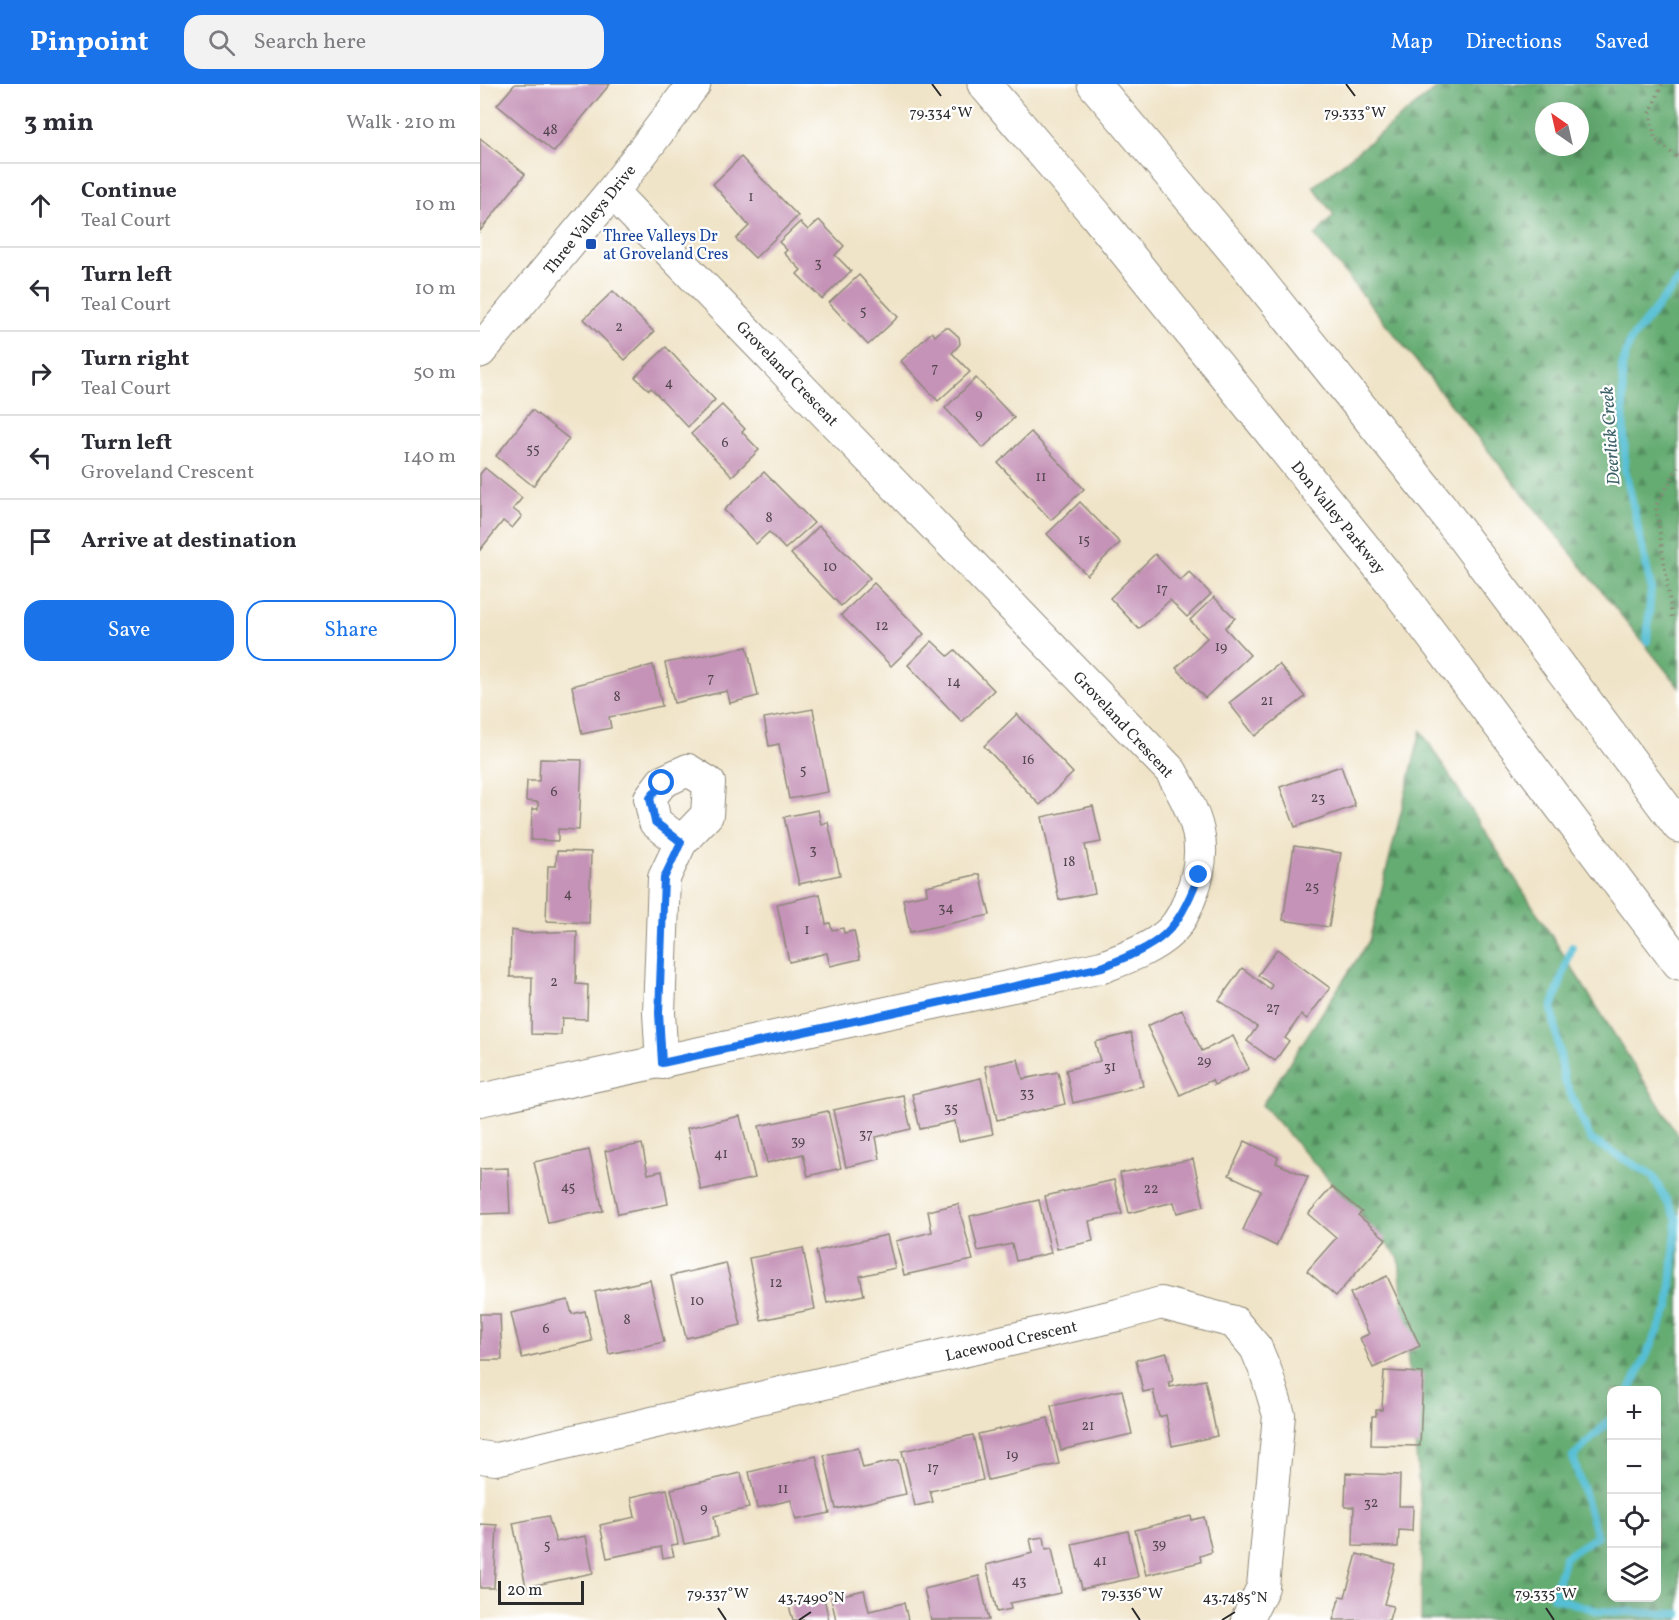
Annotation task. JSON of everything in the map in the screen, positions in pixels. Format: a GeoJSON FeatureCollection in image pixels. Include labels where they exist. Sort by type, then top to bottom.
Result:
{"type":"FeatureCollection","features":[{"type":"Feature","properties":{"kind":"main road","name":"Three Valleys Drive"},"geometry":{"type":"LineString","coordinates":[[480,351],[612,192],[694,84]]}},
{"type":"Feature","properties":{"kind":"main road","name":"Don Valley Parkway"},"geometry":{"type":"LineString","coordinates":[[984,84],[1096,214],[1391,581],[1679,963]]}},
{"type":"Feature","properties":{"kind":"main road"},"geometry":{"type":"LineString","coordinates":[[1094,84],[1244,262],[1439,505],[1679,826]]}},
{"type":"Feature","properties":{"kind":"street","name":"Groveland Crescent"},"geometry":{"type":"LineString","coordinates":[[480,1100],[662,1063],[1102,967],[1142,951],[1172,930],[1187,905],[1199,875],[1203,850],[1197,823],[1171,771],[612,192]]}},
{"type":"Feature","properties":{"kind":"street"},"geometry":{"type":"LineString","coordinates":[[662,1063],[659,1013],[664,878],[681,842]]}},
{"type":"Feature","properties":{"kind":"street","name":"Lacewood Crescent"},"geometry":{"type":"LineString","coordinates":[[480,1457],[496,1459],[1118,1315],[1161,1303],[1234,1322],[1256,1348],[1272,1388],[1279,1415],[1267,1554],[1263,1587],[1246,1620]]}},
{"type":"Feature","properties":{"kind":"path"},"geometry":{"type":"LineString","coordinates":[[1662,84],[1650,114],[1655,139],[1679,159]]}},
{"type":"Feature","properties":{"kind":"path"},"geometry":{"type":"LineString","coordinates":[[1672,617],[1656,506],[1679,465]]}},
{"type":"Feature","properties":{"kind":"green space"},"geometry":{"type":"Polygon","coordinates":[[[1442,84],[1679,84],[1679,687],[1315,236],[1334,215],[1313,187],[1442,84]]]}},
{"type":"Feature","properties":{"kind":"green space"},"geometry":{"type":"Polygon","coordinates":[[[1421,731],[1679,1136],[1679,1620],[1421,1620],[1422,1523],[1399,1258],[1262,1105],[1369,941],[1421,731]]]}},
{"type":"Feature","properties":{"kind":"building"},"geometry":{"type":"Polygon","coordinates":[[[515,84],[610,84],[554,152],[497,105],[515,84]]]}},
{"type":"Feature","properties":{"kind":"building"},"geometry":{"type":"Polygon","coordinates":[[[480,138],[525,174],[480,231],[480,138]]]}},
{"type":"Feature","properties":{"kind":"building"},"geometry":{"type":"Polygon","coordinates":[[[741,157],[798,216],[755,258],[736,239],[749,226],[713,184],[741,157]]]}},
{"type":"Feature","properties":{"kind":"building"},"geometry":{"type":"Polygon","coordinates":[[[819,220],[844,246],[835,255],[851,271],[822,299],[797,274],[801,270],[784,253],[787,250],[779,242],[800,222],[808,230],[819,220]]]}},
{"type":"Feature","properties":{"kind":"building"},"geometry":{"type":"Polygon","coordinates":[[[859,275],[898,317],[868,345],[829,303],[859,275]]]}},
{"type":"Feature","properties":{"kind":"building"},"geometry":{"type":"Polygon","coordinates":[[[613,291],[654,332],[625,360],[584,319],[613,291]]]}},
{"type":"Feature","properties":{"kind":"building"},"geometry":{"type":"Polygon","coordinates":[[[944,328],[949,328],[959,337],[960,344],[952,353],[970,372],[938,401],[901,361],[932,332],[935,336],[944,328]]]}},
{"type":"Feature","properties":{"kind":"building"},"geometry":{"type":"Polygon","coordinates":[[[666,347],[715,400],[688,427],[651,388],[649,390],[635,377],[666,347]]]}},
{"type":"Feature","properties":{"kind":"building"},"geometry":{"type":"Polygon","coordinates":[[[976,378],[1014,418],[983,448],[945,408],[976,378]]]}},
{"type":"Feature","properties":{"kind":"building"},"geometry":{"type":"Polygon","coordinates":[[[722,405],[745,429],[742,432],[759,450],[732,476],[691,434],[722,405]]]}},
{"type":"Feature","properties":{"kind":"building"},"geometry":{"type":"Polygon","coordinates":[[[532,410],[569,439],[533,486],[496,456],[532,410]]]}},
{"type":"Feature","properties":{"kind":"building"},"geometry":{"type":"Polygon","coordinates":[[[1031,432],[1084,489],[1051,520],[998,463],[1031,432]]]}},
{"type":"Feature","properties":{"kind":"building"},"geometry":{"type":"Polygon","coordinates":[[[485,468],[522,498],[513,509],[522,516],[512,528],[503,521],[480,550],[480,474],[485,468]]]}},
{"type":"Feature","properties":{"kind":"building"},"geometry":{"type":"Polygon","coordinates":[[[764,472],[814,523],[785,549],[769,532],[756,544],[724,510],[764,472]]]}},
{"type":"Feature","properties":{"kind":"building"},"geometry":{"type":"Polygon","coordinates":[[[1080,502],[1120,543],[1087,575],[1047,534],[1080,502]]]}},
{"type":"Feature","properties":{"kind":"building"},"geometry":{"type":"Polygon","coordinates":[[[819,526],[870,578],[841,606],[791,554],[819,526]]]}},
{"type":"Feature","properties":{"kind":"building"},"geometry":{"type":"Polygon","coordinates":[[[1155,554],[1180,581],[1189,572],[1211,594],[1187,617],[1170,600],[1139,629],[1110,598],[1155,554]]]}},
{"type":"Feature","properties":{"kind":"building"},"geometry":{"type":"Polygon","coordinates":[[[874,583],[924,634],[891,666],[841,615],[874,583]]]}},
{"type":"Feature","properties":{"kind":"building"},"geometry":{"type":"Polygon","coordinates":[[[1214,597],[1235,618],[1225,628],[1250,655],[1205,698],[1176,668],[1207,638],[1190,620],[1214,597]]]}},
{"type":"Feature","properties":{"kind":"building"},"geometry":{"type":"Polygon","coordinates":[[[932,641],[948,656],[955,650],[994,690],[962,722],[908,665],[932,641]]]}},
{"type":"Feature","properties":{"kind":"building"},"geometry":{"type":"Polygon","coordinates":[[[747,647],[758,696],[730,703],[727,691],[674,703],[665,663],[747,647]]]}},
{"type":"Feature","properties":{"kind":"building"},"geometry":{"type":"Polygon","coordinates":[[[1279,664],[1305,697],[1255,736],[1229,703],[1279,664]]]}},
{"type":"Feature","properties":{"kind":"building"},"geometry":{"type":"Polygon","coordinates":[[[653,665],[662,706],[609,717],[611,728],[582,734],[572,686],[653,665]]]}},
{"type":"Feature","properties":{"kind":"building"},"geometry":{"type":"Polygon","coordinates":[[[813,709],[828,792],[789,799],[779,744],[769,746],[764,718],[813,709]]]}},
{"type":"Feature","properties":{"kind":"building"},"geometry":{"type":"Polygon","coordinates":[[[1017,714],[1073,773],[1040,805],[984,746],[1017,714]]]}},
{"type":"Feature","properties":{"kind":"building"},"geometry":{"type":"Polygon","coordinates":[[[540,759],[582,760],[579,830],[558,829],[558,841],[531,840],[532,809],[538,809],[538,802],[526,801],[527,781],[539,781],[540,759]]]}},
{"type":"Feature","properties":{"kind":"building"},"geometry":{"type":"Polygon","coordinates":[[[1341,766],[1355,806],[1295,827],[1280,787],[1341,766]]]}},
{"type":"Feature","properties":{"kind":"building"},"geometry":{"type":"Polygon","coordinates":[[[1093,806],[1101,842],[1085,845],[1095,893],[1059,900],[1042,817],[1093,806]]]}},
{"type":"Feature","properties":{"kind":"building"},"geometry":{"type":"Polygon","coordinates":[[[818,810],[821,824],[828,822],[840,875],[799,884],[784,817],[818,810]]]}},
{"type":"Feature","properties":{"kind":"building"},"geometry":{"type":"Polygon","coordinates":[[[1294,846],[1341,853],[1329,927],[1283,920],[1294,846]]]}},
{"type":"Feature","properties":{"kind":"building"},"geometry":{"type":"Polygon","coordinates":[[[557,851],[591,852],[589,923],[546,921],[548,866],[556,866],[557,851]]]}},
{"type":"Feature","properties":{"kind":"building"},"geometry":{"type":"Polygon","coordinates":[[[980,874],[990,915],[910,932],[903,899],[927,894],[926,886],[980,874]]]}},
{"type":"Feature","properties":{"kind":"building"},"geometry":{"type":"Polygon","coordinates":[[[820,894],[826,924],[830,923],[832,930],[843,928],[844,933],[854,931],[860,959],[830,966],[827,953],[789,962],[777,904],[820,894]]]}},
{"type":"Feature","properties":{"kind":"building"},"geometry":{"type":"Polygon","coordinates":[[[511,930],[527,933],[577,931],[576,984],[588,985],[587,1019],[562,1018],[561,1035],[531,1034],[532,977],[510,977],[511,930]]]}},
{"type":"Feature","properties":{"kind":"building"},"geometry":{"type":"Polygon","coordinates":[[[1277,949],[1330,988],[1307,1019],[1301,1015],[1285,1038],[1289,1041],[1275,1061],[1247,1041],[1257,1027],[1219,1000],[1242,968],[1270,989],[1272,985],[1258,975],[1277,949]]]}},
{"type":"Feature","properties":{"kind":"building"},"geometry":{"type":"Polygon","coordinates":[[[1182,1010],[1202,1051],[1233,1036],[1249,1069],[1214,1085],[1212,1080],[1180,1095],[1147,1026],[1182,1010]]]}},
{"type":"Feature","properties":{"kind":"building"},"geometry":{"type":"Polygon","coordinates":[[[1131,1033],[1143,1086],[1073,1103],[1066,1070],[1100,1061],[1095,1042],[1131,1033]]]}},
{"type":"Feature","properties":{"kind":"building"},"geometry":{"type":"Polygon","coordinates":[[[1018,1059],[1023,1079],[1058,1072],[1065,1104],[997,1120],[985,1066],[1018,1059]]]}},
{"type":"Feature","properties":{"kind":"building"},"geometry":{"type":"Polygon","coordinates":[[[981,1078],[993,1134],[959,1141],[955,1121],[920,1129],[912,1094],[981,1078]]]}},
{"type":"Feature","properties":{"kind":"building"},"geometry":{"type":"Polygon","coordinates":[[[903,1095],[911,1129],[876,1137],[880,1159],[846,1167],[833,1110],[903,1095]]]}},
{"type":"Feature","properties":{"kind":"building"},"geometry":{"type":"Polygon","coordinates":[[[828,1111],[841,1168],[808,1176],[803,1154],[767,1163],[759,1126],[828,1111]]]}},
{"type":"Feature","properties":{"kind":"building"},"geometry":{"type":"Polygon","coordinates":[[[740,1116],[755,1178],[701,1190],[687,1128],[740,1116]]]}},
{"type":"Feature","properties":{"kind":"building"},"geometry":{"type":"Polygon","coordinates":[[[1245,1141],[1278,1157],[1276,1163],[1308,1177],[1276,1246],[1243,1230],[1261,1190],[1229,1175],[1245,1141]]]}},
{"type":"Feature","properties":{"kind":"building"},"geometry":{"type":"Polygon","coordinates":[[[642,1144],[648,1174],[662,1171],[668,1204],[618,1214],[605,1151],[642,1144]]]}},
{"type":"Feature","properties":{"kind":"building"},"geometry":{"type":"Polygon","coordinates":[[[589,1150],[603,1211],[548,1223],[534,1162],[589,1150]]]}},
{"type":"Feature","properties":{"kind":"building"},"geometry":{"type":"Polygon","coordinates":[[[1193,1159],[1204,1206],[1177,1213],[1174,1202],[1129,1213],[1120,1173],[1193,1159]]]}},
{"type":"Feature","properties":{"kind":"building"},"geometry":{"type":"Polygon","coordinates":[[[508,1168],[510,1213],[480,1214],[480,1169],[508,1168]]]}},
{"type":"Feature","properties":{"kind":"building"},"geometry":{"type":"Polygon","coordinates":[[[1114,1180],[1122,1214],[1089,1221],[1093,1241],[1057,1249],[1045,1196],[1114,1180]]]}},
{"type":"Feature","properties":{"kind":"building"},"geometry":{"type":"Polygon","coordinates":[[[1332,1187],[1362,1212],[1358,1215],[1386,1239],[1336,1296],[1307,1271],[1336,1238],[1308,1214],[1332,1187]]]}},
{"type":"Feature","properties":{"kind":"building"},"geometry":{"type":"Polygon","coordinates":[[[1039,1200],[1051,1253],[1016,1261],[1012,1244],[978,1251],[970,1216],[1039,1200]]]}},
{"type":"Feature","properties":{"kind":"building"},"geometry":{"type":"Polygon","coordinates":[[[958,1204],[973,1260],[904,1275],[896,1241],[932,1232],[928,1211],[958,1204]]]}},
{"type":"Feature","properties":{"kind":"building"},"geometry":{"type":"Polygon","coordinates":[[[887,1235],[895,1268],[860,1276],[864,1295],[827,1303],[816,1251],[887,1235]]]}},
{"type":"Feature","properties":{"kind":"building"},"geometry":{"type":"Polygon","coordinates":[[[803,1248],[815,1309],[761,1320],[749,1258],[803,1248]]]}},
{"type":"Feature","properties":{"kind":"building"},"geometry":{"type":"Polygon","coordinates":[[[726,1263],[741,1325],[686,1338],[671,1276],[726,1263]]]}},
{"type":"Feature","properties":{"kind":"building"},"geometry":{"type":"Polygon","coordinates":[[[1387,1276],[1420,1346],[1373,1368],[1360,1338],[1369,1334],[1350,1293],[1387,1276]]]}},
{"type":"Feature","properties":{"kind":"building"},"geometry":{"type":"Polygon","coordinates":[[[650,1280],[664,1342],[609,1354],[595,1292],[650,1280]]]}},
{"type":"Feature","properties":{"kind":"building"},"geometry":{"type":"Polygon","coordinates":[[[568,1300],[572,1314],[585,1311],[592,1341],[522,1358],[511,1313],[568,1300]]]}},
{"type":"Feature","properties":{"kind":"building"},"geometry":{"type":"Polygon","coordinates":[[[480,1314],[500,1314],[502,1360],[480,1360],[480,1314]]]}},
{"type":"Feature","properties":{"kind":"building"},"geometry":{"type":"Polygon","coordinates":[[[1167,1353],[1173,1381],[1169,1382],[1170,1387],[1205,1380],[1217,1436],[1172,1446],[1166,1415],[1159,1417],[1153,1390],[1143,1392],[1136,1360],[1167,1353]]]}},
{"type":"Feature","properties":{"kind":"building"},"geometry":{"type":"Polygon","coordinates":[[[1384,1371],[1423,1373],[1420,1446],[1371,1445],[1372,1416],[1376,1416],[1376,1410],[1382,1410],[1384,1371]]]}},
{"type":"Feature","properties":{"kind":"building"},"geometry":{"type":"Polygon","coordinates":[[[1122,1390],[1132,1434],[1061,1450],[1051,1406],[1122,1390]]]}},
{"type":"Feature","properties":{"kind":"building"},"geometry":{"type":"Polygon","coordinates":[[[1048,1418],[1059,1464],[988,1480],[978,1434],[1048,1418]]]}},
{"type":"Feature","properties":{"kind":"building"},"geometry":{"type":"Polygon","coordinates":[[[973,1435],[983,1480],[930,1491],[933,1502],[915,1506],[902,1451],[973,1435]]]}},
{"type":"Feature","properties":{"kind":"building"},"geometry":{"type":"Polygon","coordinates":[[[858,1448],[863,1468],[898,1460],[906,1494],[836,1509],[824,1455],[858,1448]]]}},
{"type":"Feature","properties":{"kind":"building"},"geometry":{"type":"Polygon","coordinates":[[[816,1456],[830,1513],[796,1520],[791,1500],[757,1508],[749,1472],[816,1456]]]}},
{"type":"Feature","properties":{"kind":"building"},"geometry":{"type":"Polygon","coordinates":[[[741,1473],[749,1508],[714,1516],[718,1537],[684,1544],[671,1489],[741,1473]]]}},
{"type":"Feature","properties":{"kind":"building"},"geometry":{"type":"Polygon","coordinates":[[[1346,1473],[1400,1475],[1399,1506],[1413,1506],[1412,1531],[1399,1530],[1398,1547],[1353,1546],[1354,1507],[1345,1507],[1346,1473]]]}},
{"type":"Feature","properties":{"kind":"building"},"geometry":{"type":"Polygon","coordinates":[[[667,1489],[678,1544],[671,1545],[674,1556],[663,1558],[661,1547],[607,1558],[600,1525],[635,1517],[631,1497],[667,1489]]]}},
{"type":"Feature","properties":{"kind":"building"},"geometry":{"type":"Polygon","coordinates":[[[548,1516],[556,1542],[586,1536],[593,1573],[526,1587],[513,1523],[548,1516]]]}},
{"type":"Feature","properties":{"kind":"building"},"geometry":{"type":"Polygon","coordinates":[[[1191,1516],[1192,1520],[1204,1517],[1212,1552],[1200,1556],[1201,1562],[1146,1575],[1135,1530],[1191,1516]]]}},
{"type":"Feature","properties":{"kind":"building"},"geometry":{"type":"Polygon","coordinates":[[[480,1524],[497,1525],[494,1588],[480,1588],[480,1524]]]}},
{"type":"Feature","properties":{"kind":"building"},"geometry":{"type":"Polygon","coordinates":[[[1128,1531],[1138,1577],[1082,1589],[1072,1544],[1128,1531]]]}},
{"type":"Feature","properties":{"kind":"building"},"geometry":{"type":"Polygon","coordinates":[[[1044,1537],[1046,1549],[1052,1548],[1061,1593],[1010,1603],[1011,1609],[997,1612],[986,1565],[1033,1553],[1030,1539],[1044,1537]]]}},
{"type":"Feature","properties":{"kind":"building"},"geometry":{"type":"Polygon","coordinates":[[[1357,1554],[1395,1564],[1384,1604],[1393,1606],[1389,1620],[1333,1620],[1340,1596],[1345,1597],[1357,1554]]]}},
{"type":"Feature","properties":{"kind":"building"},"geometry":{"type":"Polygon","coordinates":[[[979,1576],[989,1620],[931,1620],[924,1589],[979,1576]]]}},
{"type":"Feature","properties":{"kind":"building"},"geometry":{"type":"Polygon","coordinates":[[[864,1590],[869,1611],[904,1603],[908,1620],[836,1620],[831,1598],[864,1590]]]}},
{"type":"Feature","properties":{"kind":"building"},"geometry":{"type":"Polygon","coordinates":[[[824,1598],[829,1620],[793,1620],[789,1606],[824,1598]]]}},
{"type":"Feature","properties":{"kind":"waterway","name":"Deerlick Creek"},"geometry":{"type":"LineString","coordinates":[[1647,641],[1651,587],[1625,469],[1622,367],[1630,341],[1679,280]]}},
{"type":"Feature","properties":{"kind":"waterway","name":"Deerlick Creek"},"geometry":{"type":"LineString","coordinates":[[1572,947],[1552,1008],[1564,1079],[1591,1140],[1652,1175],[1677,1219],[1669,1307],[1632,1386]]}},
{"type":"Feature","properties":{"kind":"waterway","name":"Deerlick Creek"},"geometry":{"type":"LineString","coordinates":[[1607,1423],[1573,1457],[1597,1536],[1565,1557],[1553,1597],[1598,1611],[1679,1614]]}},
{"type":"Feature","properties":{"kind":"place","name":"Three Valleys Dr at Groveland Cres"},"geometry":{"type":"Point","coordinates":[591,244]}},
{"type":"Feature","properties":{"kind":"route"},"geometry":{"type":"LineString","coordinates":[[662,783],[650,798],[655,822],[681,842],[664,878],[659,1013],[662,1063],[1102,967],[1142,951],[1172,930],[1187,905],[1199,875]]}}]}
